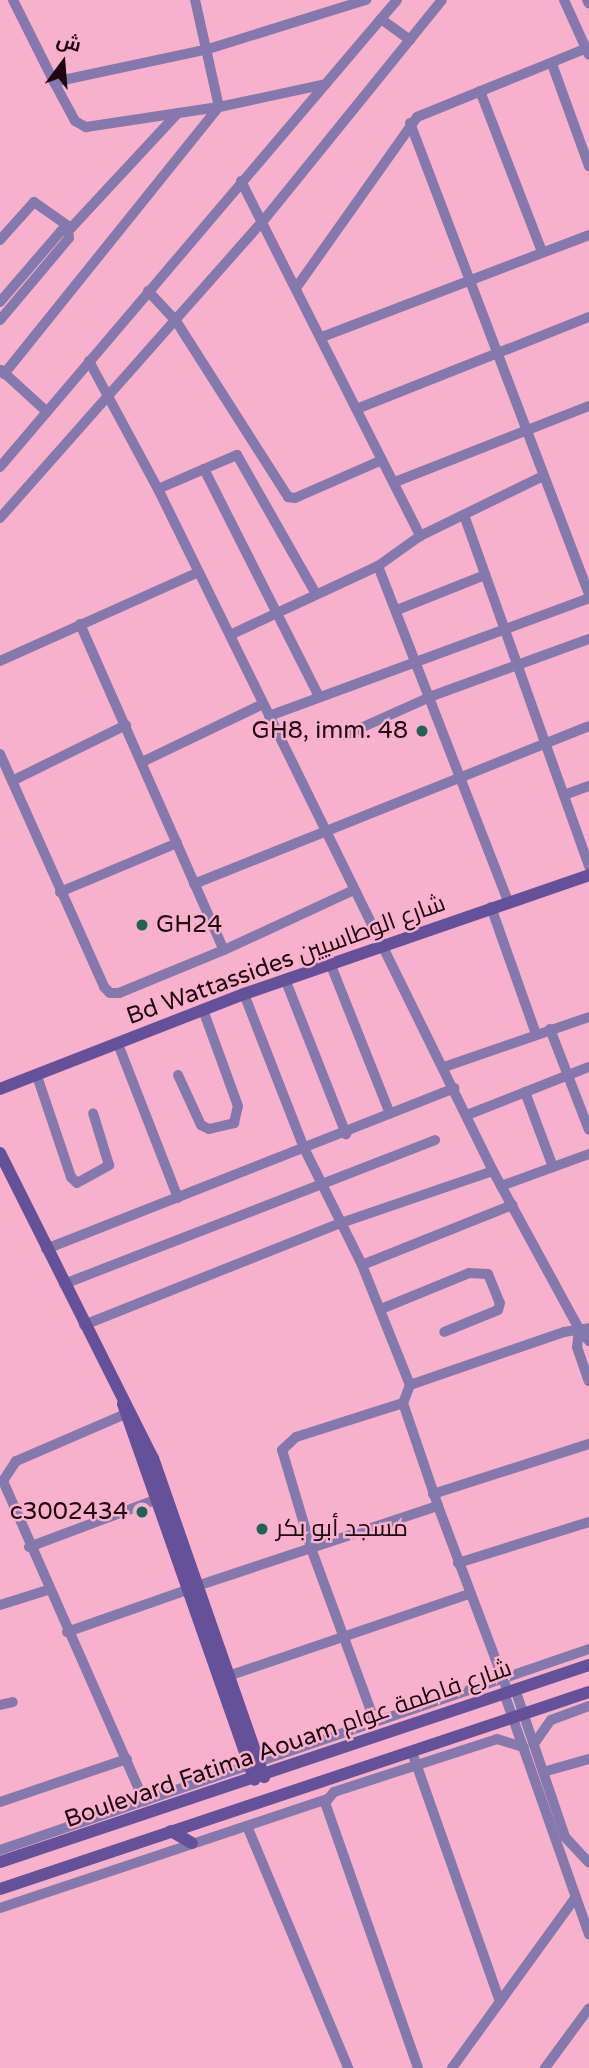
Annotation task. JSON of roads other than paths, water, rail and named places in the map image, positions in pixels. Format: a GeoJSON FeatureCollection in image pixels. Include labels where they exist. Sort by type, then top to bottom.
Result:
{"type":"FeatureCollection","features":[{"type":"Feature","properties":{"kind":"street"},"geometry":{"type":"LineString","coordinates":[[13,0],[54,82],[82,126],[219,107],[327,84]]}},
{"type":"Feature","properties":{"kind":"street"},"geometry":{"type":"LineString","coordinates":[[195,0],[219,107]]}},
{"type":"Feature","properties":{"kind":"street"},"geometry":{"type":"LineString","coordinates":[[54,82],[205,50],[366,0]]}},
{"type":"Feature","properties":{"kind":"street"},"geometry":{"type":"LineString","coordinates":[[0,467],[397,0]]}},
{"type":"Feature","properties":{"kind":"street"},"geometry":{"type":"LineString","coordinates":[[0,518],[110,398],[263,221],[442,0]]}},
{"type":"Feature","properties":{"kind":"street"},"geometry":{"type":"LineString","coordinates":[[296,288],[410,123],[480,90],[588,51],[564,0]]}},
{"type":"Feature","properties":{"kind":"street"},"geometry":{"type":"LineString","coordinates":[[381,19],[410,40]]}},
{"type":"Feature","properties":{"kind":"street"},"geometry":{"type":"LineString","coordinates":[[552,64],[589,166]]}},
{"type":"Feature","properties":{"kind":"street"},"geometry":{"type":"LineString","coordinates":[[480,90],[542,252]]}},
{"type":"Feature","properties":{"kind":"street"},"geometry":{"type":"LineString","coordinates":[[47,412],[2,372],[219,107]]}},
{"type":"Feature","properties":{"kind":"street"},"geometry":{"type":"LineString","coordinates":[[0,320],[69,238],[70,230],[177,113]]}},
{"type":"Feature","properties":{"kind":"street"},"geometry":{"type":"LineString","coordinates":[[270,716],[589,596],[472,279],[410,123]]}},
{"type":"Feature","properties":{"kind":"street"},"geometry":{"type":"LineString","coordinates":[[241,181],[323,337],[421,536]]}},
{"type":"Feature","properties":{"kind":"street"},"geometry":{"type":"LineString","coordinates":[[0,240],[34,202],[70,230]]}},
{"type":"Feature","properties":{"kind":"street"},"geometry":{"type":"LineString","coordinates":[[0,302],[61,231],[70,230]]}},
{"type":"Feature","properties":{"kind":"street"},"geometry":{"type":"LineString","coordinates":[[323,337],[589,235]]}},
{"type":"Feature","properties":{"kind":"street"},"geometry":{"type":"LineString","coordinates":[[148,291],[176,321],[288,497],[295,498],[382,460]]}},
{"type":"Feature","properties":{"kind":"street"},"geometry":{"type":"LineString","coordinates":[[359,408],[589,317]]}},
{"type":"Feature","properties":{"kind":"street"},"geometry":{"type":"LineString","coordinates":[[89,361],[158,489],[324,832],[383,944],[493,1171],[589,1340]]}},
{"type":"Feature","properties":{"kind":"street"},"geometry":{"type":"LineString","coordinates":[[395,482],[589,406]]}},
{"type":"Feature","properties":{"kind":"street"},"geometry":{"type":"LineString","coordinates":[[158,489],[237,456],[316,594]]}},
{"type":"Feature","properties":{"kind":"street"},"geometry":{"type":"LineString","coordinates":[[204,470],[279,612],[319,697]]}},
{"type":"Feature","properties":{"kind":"street"},"geometry":{"type":"LineString","coordinates":[[230,635],[378,566],[421,536],[543,476]]}},
{"type":"Feature","properties":{"kind":"street"},"geometry":{"type":"LineString","coordinates":[[464,515],[589,866]]}},
{"type":"Feature","properties":{"kind":"street"},"geometry":{"type":"LineString","coordinates":[[378,566],[432,696],[508,901]]}},
{"type":"Feature","properties":{"kind":"street"},"geometry":{"type":"LineString","coordinates":[[0,661],[197,573]]}},
{"type":"Feature","properties":{"kind":"street"},"geometry":{"type":"LineString","coordinates":[[397,610],[485,575]]}},
{"type":"Feature","properties":{"kind":"street"},"geometry":{"type":"LineString","coordinates":[[80,624],[224,950]]}},
{"type":"Feature","properties":{"kind":"street"},"geometry":{"type":"LineString","coordinates":[[345,735],[432,696],[589,639]]}},
{"type":"Feature","properties":{"kind":"street"},"geometry":{"type":"LineString","coordinates":[[142,762],[263,704]]}},
{"type":"Feature","properties":{"kind":"street"},"geometry":{"type":"LineString","coordinates":[[12,781],[126,725]]}},
{"type":"Feature","properties":{"kind":"street"},"geometry":{"type":"LineString","coordinates":[[194,884],[589,726]]}},
{"type":"Feature","properties":{"kind":"street"},"geometry":{"type":"LineString","coordinates":[[0,754],[60,892],[110,993],[119,993],[224,950],[354,890]]}},
{"type":"Feature","properties":{"kind":"street"},"geometry":{"type":"LineString","coordinates":[[564,795],[589,786]]}},
{"type":"Feature","properties":{"kind":"street"},"geometry":{"type":"LineString","coordinates":[[60,892],[177,843]]}},
{"type":"Feature","properties":{"kind":"street","name":"Bd Wattassides شارع الوطاسيين"},"geometry":{"type":"LineString","coordinates":[[0,1089],[330,962],[589,875]]}},
{"type":"Feature","properties":{"kind":"street"},"geometry":{"type":"LineString","coordinates":[[491,907],[536,1034]]}},
{"type":"Feature","properties":{"kind":"street"},"geometry":{"type":"LineString","coordinates":[[330,962],[390,1114]]}},
{"type":"Feature","properties":{"kind":"street"},"geometry":{"type":"LineString","coordinates":[[285,979],[346,1133]]}},
{"type":"Feature","properties":{"kind":"street"},"geometry":{"type":"LineString","coordinates":[[244,994],[304,1148],[338,1224],[362,1265],[410,1385],[402,1402],[469,1594],[529,1745],[589,1936]]}},
{"type":"Feature","properties":{"kind":"street"},"geometry":{"type":"LineString","coordinates":[[178,1075],[201,1125],[209,1129],[234,1123],[238,1106],[203,1010]]}},
{"type":"Feature","properties":{"kind":"street"},"geometry":{"type":"LineString","coordinates":[[444,1067],[589,1017]]}},
{"type":"Feature","properties":{"kind":"street"},"geometry":{"type":"LineString","coordinates":[[550,1029],[589,1130]]}},
{"type":"Feature","properties":{"kind":"street"},"geometry":{"type":"LineString","coordinates":[[118,1044],[178,1198]]}},
{"type":"Feature","properties":{"kind":"street"},"geometry":{"type":"LineString","coordinates":[[467,1115],[589,1067]]}},
{"type":"Feature","properties":{"kind":"street"},"geometry":{"type":"LineString","coordinates":[[37,1076],[71,1177],[77,1183],[106,1171],[109,1165],[93,1113]]}},
{"type":"Feature","properties":{"kind":"street"},"geometry":{"type":"LineString","coordinates":[[46,1249],[346,1133],[454,1088]]}},
{"type":"Feature","properties":{"kind":"street"},"geometry":{"type":"LineString","coordinates":[[525,1092],[553,1167]]}},
{"type":"Feature","properties":{"kind":"street"},"geometry":{"type":"LineString","coordinates":[[64,1284],[435,1140]]}},
{"type":"Feature","properties":{"kind":"street"},"geometry":{"type":"LineString","coordinates":[[501,1186],[589,1154]]}},
{"type":"Feature","properties":{"kind":"street"},"geometry":{"type":"LineString","coordinates":[[2,1165],[122,1396],[155,1500],[231,1675],[254,1764]]}},
{"type":"Feature","properties":{"kind":"street"},"geometry":{"type":"LineString","coordinates":[[84,1325],[338,1224],[493,1171]]}},
{"type":"Feature","properties":{"kind":"street"},"geometry":{"type":"LineString","coordinates":[[362,1265],[512,1205]]}},
{"type":"Feature","properties":{"kind":"street"},"geometry":{"type":"LineString","coordinates":[[381,1310],[469,1273],[488,1275],[500,1303],[498,1310],[443,1332]]}},
{"type":"Feature","properties":{"kind":"street"},"geometry":{"type":"LineString","coordinates":[[584,1329],[578,1347],[589,1381]]}},
{"type":"Feature","properties":{"kind":"street"},"geometry":{"type":"LineString","coordinates":[[410,1385],[584,1329]]}},
{"type":"Feature","properties":{"kind":"street"},"geometry":{"type":"LineString","coordinates":[[374,1722],[282,1459],[284,1445],[296,1437],[402,1402]]}},
{"type":"Feature","properties":{"kind":"street"},"geometry":{"type":"LineString","coordinates":[[127,1413],[3,1469],[4,1490],[144,1801]]}},
{"type":"Feature","properties":{"kind":"street"},"geometry":{"type":"LineString","coordinates":[[127,1413],[153,1458],[192,1588],[259,1779]]}},
{"type":"Feature","properties":{"kind":"street"},"geometry":{"type":"LineString","coordinates":[[433,1493],[589,1444]]}},
{"type":"Feature","properties":{"kind":"street"},"geometry":{"type":"LineString","coordinates":[[29,1546],[155,1500]]}},
{"type":"Feature","properties":{"kind":"street"},"geometry":{"type":"LineString","coordinates":[[67,1632],[438,1506]]}},
{"type":"Feature","properties":{"kind":"street"},"geometry":{"type":"LineString","coordinates":[[458,1563],[589,1521]]}},
{"type":"Feature","properties":{"kind":"street"},"geometry":{"type":"LineString","coordinates":[[0,1605],[48,1590]]}},
{"type":"Feature","properties":{"kind":"street"},"geometry":{"type":"LineString","coordinates":[[231,1675],[342,1634],[469,1594]]}},
{"type":"Feature","properties":{"kind":"street"},"geometry":{"type":"LineString","coordinates":[[0,1850],[589,1649]]}},
{"type":"Feature","properties":{"kind":"street","name":"Boulevard Fatima Aouam شارع فاطمة عوام"},"geometry":{"type":"LineString","coordinates":[[0,1863],[259,1779],[589,1665]]}},
{"type":"Feature","properties":{"kind":"street","name":"Boulevard Fatima Aouam شارع فاطمة عوام"},"geometry":{"type":"LineString","coordinates":[[0,1889],[589,1692]]}},
{"type":"Feature","properties":{"kind":"street"},"geometry":{"type":"LineString","coordinates":[[0,1706],[13,1702]]}},
{"type":"Feature","properties":{"kind":"street"},"geometry":{"type":"LineString","coordinates":[[529,1745],[551,1720],[589,1706]]}},
{"type":"Feature","properties":{"kind":"street"},"geometry":{"type":"LineString","coordinates":[[0,1908],[327,1799],[334,1791],[496,1739],[529,1745]]}},
{"type":"Feature","properties":{"kind":"street"},"geometry":{"type":"LineString","coordinates":[[529,1745],[544,1772],[565,1837],[589,1863]]}},
{"type":"Feature","properties":{"kind":"street"},"geometry":{"type":"LineString","coordinates":[[411,1752],[500,2002]]}},
{"type":"Feature","properties":{"kind":"street"},"geometry":{"type":"LineString","coordinates":[[0,1802],[127,1759]]}},
{"type":"Feature","properties":{"kind":"street"},"geometry":{"type":"LineString","coordinates":[[544,1772],[589,1759]]}},
{"type":"Feature","properties":{"kind":"street"},"geometry":{"type":"LineString","coordinates":[[327,1799],[326,1809],[418,2068]]}},
{"type":"Feature","properties":{"kind":"street"},"geometry":{"type":"LineString","coordinates":[[247,1826],[348,2068]]}},
{"type":"Feature","properties":{"kind":"street"},"geometry":{"type":"LineString","coordinates":[[172,1831],[192,1843]]}},
{"type":"Feature","properties":{"kind":"street"},"geometry":{"type":"LineString","coordinates":[[452,2068],[576,1897]]}},
{"type":"Feature","properties":{"kind":"street"},"geometry":{"type":"LineString","coordinates":[[545,2068],[589,2008]]}},
{"type":"Feature","properties":{"kind":"place","name":"GH8, imm. 48"},"geometry":{"type":"Point","coordinates":[422,731]}},
{"type":"Feature","properties":{"kind":"place","name":"GH24"},"geometry":{"type":"Point","coordinates":[142,925]}},
{"type":"Feature","properties":{"kind":"place","name":"c3002434"},"geometry":{"type":"Point","coordinates":[142,1512]}},
{"type":"Feature","properties":{"kind":"place","name":"مسجد أبو بكر"},"geometry":{"type":"Point","coordinates":[262,1529]}}]}
